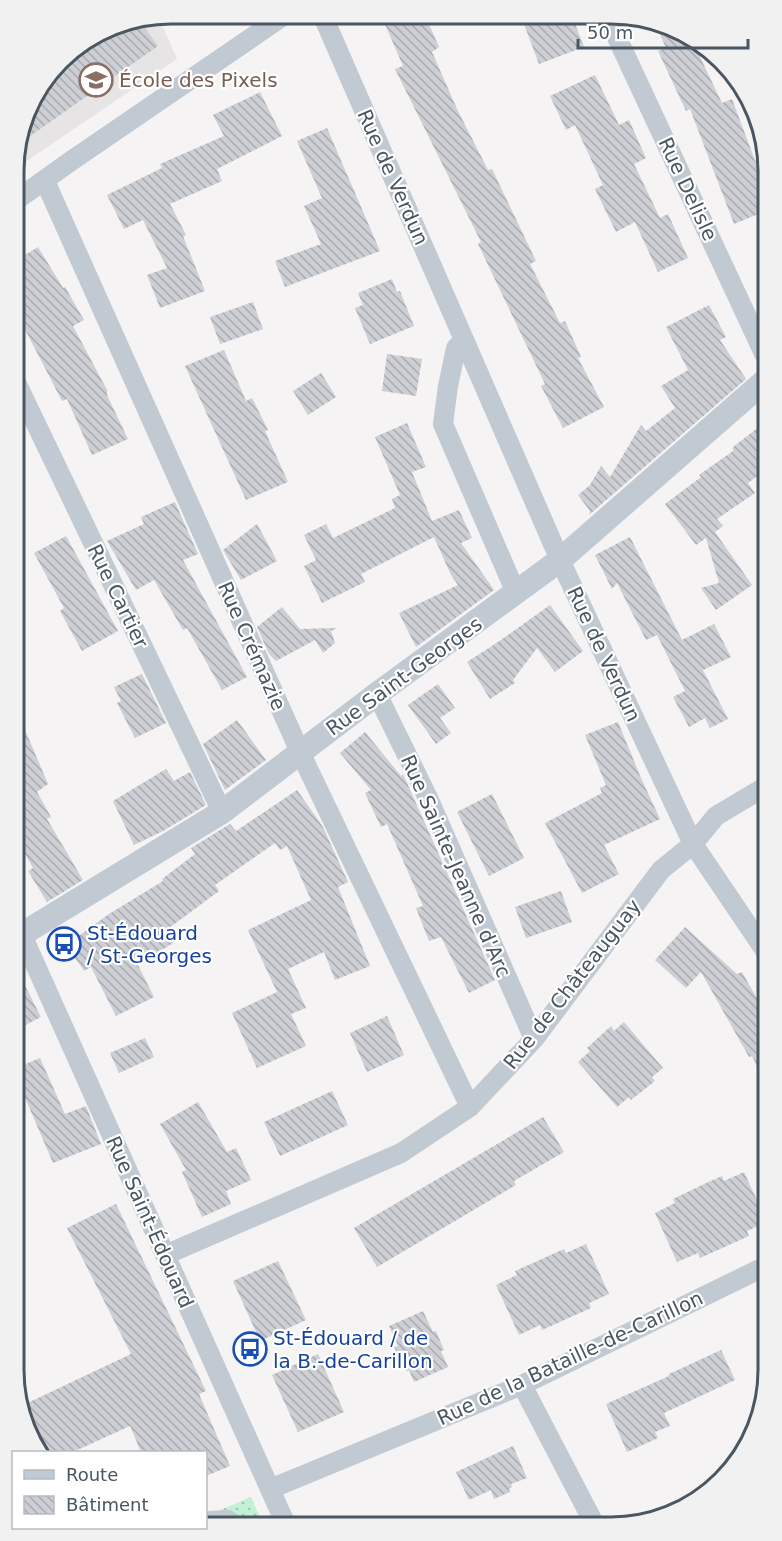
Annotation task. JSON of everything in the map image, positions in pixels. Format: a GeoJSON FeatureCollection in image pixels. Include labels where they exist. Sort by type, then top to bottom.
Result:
{"type":"FeatureCollection","features":[{"type":"Feature","properties":{"kind":"street"},"geometry":{"type":"LineString","coordinates":[[24,195],[70,161],[271,24]]}},
{"type":"Feature","properties":{"kind":"street","name":"Rue de Verdun"},"geometry":{"type":"LineString","coordinates":[[326,24],[560,561],[693,844],[758,941]]}},
{"type":"Feature","properties":{"kind":"street","name":"Rue Delisle"},"geometry":{"type":"LineString","coordinates":[[611,24],[758,341]]}},
{"type":"Feature","properties":{"kind":"street","name":"Rue Crémazie"},"geometry":{"type":"LineString","coordinates":[[45,181],[300,752],[470,1107]]}},
{"type":"Feature","properties":{"kind":"street"},"geometry":{"type":"LineString","coordinates":[[465,340],[456,348],[443,424],[516,593]]}},
{"type":"Feature","properties":{"kind":"street","name":"Rue Saint-Georges"},"geometry":{"type":"LineString","coordinates":[[24,925],[222,812],[377,694],[560,561],[758,387]]}},
{"type":"Feature","properties":{"kind":"street","name":"Rue Cartier"},"geometry":{"type":"LineString","coordinates":[[24,399],[222,812]]}},
{"type":"Feature","properties":{"kind":"street","name":"Rue Sainte-Jeanne d'Arc"},"geometry":{"type":"LineString","coordinates":[[377,694],[429,800],[534,1039]]}},
{"type":"Feature","properties":{"kind":"street","name":"Rue de Châteauguay"},"geometry":{"type":"LineString","coordinates":[[165,1255],[401,1153],[470,1107],[534,1039],[661,870],[693,844],[716,816],[758,791]]}},
{"type":"Feature","properties":{"kind":"street","name":"Rue Saint-Édouard"},"geometry":{"type":"LineString","coordinates":[[24,947],[270,1489],[277,1517]]}},
{"type":"Feature","properties":{"kind":"street","name":"Rue de la Bataille-de-Carillon"},"geometry":{"type":"LineString","coordinates":[[270,1489],[522,1385],[758,1270]]}},
{"type":"Feature","properties":{"kind":"street"},"geometry":{"type":"LineString","coordinates":[[522,1385],[591,1517]]}},
{"type":"Feature","properties":{"kind":"lane"},"geometry":{"type":"LineString","coordinates":[[207,1516],[229,1515],[232,1517]]}},
{"type":"Feature","properties":{"kind":"shaded area","name":"École des Pixels"},"geometry":{"type":"Polygon","coordinates":[[[162,24],[177,59],[24,163],[29,133],[44,97],[60,74],[89,49],[115,35],[162,24]]]}},
{"type":"Feature","properties":{"kind":"green space"},"geometry":{"type":"Polygon","coordinates":[[[251,1497],[260,1517],[207,1517],[251,1497]]]}},
{"type":"Feature","properties":{"kind":"building"},"geometry":{"type":"Polygon","coordinates":[[[385,24],[429,24],[439,47],[432,52],[457,109],[488,170],[492,169],[536,261],[530,264],[560,323],[565,321],[581,357],[578,358],[604,407],[563,428],[541,386],[545,384],[478,244],[481,242],[395,69],[403,66],[385,24]]]}},
{"type":"Feature","properties":{"kind":"building"},"geometry":{"type":"Polygon","coordinates":[[[524,24],[575,24],[584,47],[539,64],[524,24]]]}},
{"type":"Feature","properties":{"kind":"building"},"geometry":{"type":"Polygon","coordinates":[[[144,27],[158,46],[28,138],[35,115],[49,89],[74,60],[89,49],[115,35],[144,27]]]}},
{"type":"Feature","properties":{"kind":"building"},"geometry":{"type":"Polygon","coordinates":[[[659,32],[676,39],[698,53],[722,103],[732,99],[758,168],[758,214],[734,224],[690,109],[686,111],[658,51],[666,48],[659,32]]]}},
{"type":"Feature","properties":{"kind":"building"},"geometry":{"type":"Polygon","coordinates":[[[595,75],[619,125],[629,120],[646,158],[634,164],[660,218],[668,214],[688,258],[658,272],[635,222],[616,232],[595,189],[603,185],[575,125],[566,130],[550,96],[595,75]]]}},
{"type":"Feature","properties":{"kind":"building"},"geometry":{"type":"Polygon","coordinates":[[[260,92],[282,136],[217,169],[222,181],[170,204],[186,235],[183,236],[205,291],[160,308],[147,275],[167,268],[143,220],[124,229],[107,195],[162,168],[160,164],[224,136],[213,115],[260,92]]]}},
{"type":"Feature","properties":{"kind":"building"},"geometry":{"type":"Polygon","coordinates":[[[327,128],[380,251],[285,287],[275,261],[321,244],[304,206],[322,198],[297,141],[327,128]]]}},
{"type":"Feature","properties":{"kind":"building"},"geometry":{"type":"Polygon","coordinates":[[[38,247],[84,320],[73,326],[107,390],[107,395],[128,439],[92,455],[67,399],[62,401],[24,327],[24,256],[38,247]]]}},
{"type":"Feature","properties":{"kind":"building"},"geometry":{"type":"Polygon","coordinates":[[[392,279],[397,292],[400,291],[414,326],[370,344],[355,308],[363,305],[358,293],[392,279]]]}},
{"type":"Feature","properties":{"kind":"building"},"geometry":{"type":"Polygon","coordinates":[[[253,302],[263,329],[220,344],[210,317],[253,302]]]}},
{"type":"Feature","properties":{"kind":"building"},"geometry":{"type":"Polygon","coordinates":[[[709,305],[726,337],[720,340],[746,379],[589,515],[590,511],[578,495],[590,485],[601,466],[610,477],[641,425],[646,431],[675,408],[661,386],[688,370],[666,327],[709,305]]]}},
{"type":"Feature","properties":{"kind":"building"},"geometry":{"type":"Polygon","coordinates":[[[224,350],[246,401],[252,398],[268,430],[265,431],[288,482],[246,500],[185,366],[224,350]]]}},
{"type":"Feature","properties":{"kind":"building"},"geometry":{"type":"Polygon","coordinates":[[[387,354],[422,359],[416,396],[382,391],[387,354]]]}},
{"type":"Feature","properties":{"kind":"building"},"geometry":{"type":"Polygon","coordinates":[[[321,373],[336,397],[308,415],[293,391],[321,373]]]}},
{"type":"Feature","properties":{"kind":"building"},"geometry":{"type":"Polygon","coordinates":[[[407,423],[426,467],[412,472],[432,521],[459,510],[472,538],[461,543],[494,590],[416,647],[399,613],[458,585],[434,537],[361,574],[365,582],[322,603],[304,566],[316,560],[304,535],[326,524],[333,538],[395,508],[392,499],[400,495],[375,437],[407,423]]]}},
{"type":"Feature","properties":{"kind":"building"},"geometry":{"type":"Polygon","coordinates":[[[758,428],[758,476],[748,483],[755,493],[717,519],[723,526],[715,532],[752,585],[716,610],[701,588],[719,583],[706,538],[696,545],[665,504],[701,477],[699,475],[733,451],[733,447],[758,428]]]}},
{"type":"Feature","properties":{"kind":"building"},"geometry":{"type":"Polygon","coordinates":[[[175,502],[198,554],[183,560],[247,677],[222,690],[187,628],[183,630],[154,580],[136,590],[107,541],[144,524],[141,517],[175,502]]]}},
{"type":"Feature","properties":{"kind":"building"},"geometry":{"type":"Polygon","coordinates":[[[257,524],[277,561],[241,580],[223,550],[257,524]]]}},
{"type":"Feature","properties":{"kind":"building"},"geometry":{"type":"Polygon","coordinates":[[[66,536],[118,631],[82,651],[60,611],[64,608],[34,553],[66,536]]]}},
{"type":"Feature","properties":{"kind":"building"},"geometry":{"type":"Polygon","coordinates":[[[630,537],[682,640],[714,624],[731,657],[703,670],[728,719],[710,728],[705,718],[689,727],[673,697],[685,691],[657,635],[646,640],[617,583],[612,589],[595,555],[630,537]]]}},
{"type":"Feature","properties":{"kind":"building"},"geometry":{"type":"Polygon","coordinates":[[[550,605],[583,651],[555,672],[537,648],[513,680],[515,683],[490,699],[467,662],[550,605]]]}},
{"type":"Feature","properties":{"kind":"building"},"geometry":{"type":"Polygon","coordinates":[[[282,607],[300,629],[337,628],[331,631],[335,643],[323,653],[315,640],[276,661],[269,654],[257,627],[282,607]]]}},
{"type":"Feature","properties":{"kind":"building"},"geometry":{"type":"Polygon","coordinates":[[[142,674],[166,723],[135,738],[117,703],[121,701],[114,687],[142,674]]]}},
{"type":"Feature","properties":{"kind":"building"},"geometry":{"type":"Polygon","coordinates":[[[438,684],[455,708],[440,718],[451,733],[436,744],[408,705],[438,684]]]}},
{"type":"Feature","properties":{"kind":"building"},"geometry":{"type":"Polygon","coordinates":[[[237,720],[266,760],[225,790],[203,744],[237,720]]]}},
{"type":"Feature","properties":{"kind":"building"},"geometry":{"type":"Polygon","coordinates":[[[618,722],[660,819],[604,845],[619,874],[582,893],[545,823],[602,793],[600,788],[606,785],[585,735],[618,722]]]}},
{"type":"Feature","properties":{"kind":"building"},"geometry":{"type":"Polygon","coordinates":[[[24,728],[48,784],[37,792],[51,817],[47,819],[83,880],[47,902],[28,871],[33,868],[24,852],[24,728]]]}},
{"type":"Feature","properties":{"kind":"building"},"geometry":{"type":"Polygon","coordinates":[[[365,732],[401,776],[403,774],[495,980],[469,993],[441,937],[429,941],[416,908],[423,906],[387,824],[381,827],[365,793],[371,790],[340,753],[365,732]]]}},
{"type":"Feature","properties":{"kind":"building"},"geometry":{"type":"Polygon","coordinates":[[[166,769],[174,781],[190,772],[206,805],[163,831],[134,845],[113,801],[166,769]]]}},
{"type":"Feature","properties":{"kind":"building"},"geometry":{"type":"Polygon","coordinates":[[[297,790],[323,827],[348,882],[338,887],[370,966],[335,980],[324,952],[288,969],[306,1008],[291,1014],[306,1046],[257,1068],[232,1013],[277,992],[248,930],[311,900],[287,846],[280,850],[275,843],[215,885],[219,891],[165,931],[173,943],[138,965],[154,997],[116,1016],[91,967],[84,971],[66,945],[109,914],[163,881],[162,879],[195,854],[191,848],[230,824],[236,831],[297,790]]]}},
{"type":"Feature","properties":{"kind":"building"},"geometry":{"type":"Polygon","coordinates":[[[492,794],[524,858],[489,876],[457,812],[492,794]]]}},
{"type":"Feature","properties":{"kind":"building"},"geometry":{"type":"Polygon","coordinates":[[[561,891],[572,922],[526,938],[515,907],[561,891]]]}},
{"type":"Feature","properties":{"kind":"building"},"geometry":{"type":"Polygon","coordinates":[[[685,927],[737,974],[742,972],[758,1000],[758,1069],[701,972],[686,988],[655,960],[685,927]]]}},
{"type":"Feature","properties":{"kind":"building"},"geometry":{"type":"Polygon","coordinates":[[[24,984],[41,1017],[24,1026],[24,984]]]}},
{"type":"Feature","properties":{"kind":"building"},"geometry":{"type":"Polygon","coordinates":[[[387,1016],[404,1055],[367,1072],[350,1033],[387,1016]]]}},
{"type":"Feature","properties":{"kind":"building"},"geometry":{"type":"Polygon","coordinates":[[[624,1022],[663,1068],[652,1077],[655,1081],[631,1100],[629,1097],[617,1107],[578,1062],[590,1051],[587,1048],[611,1026],[614,1031],[624,1022]]]}},
{"type":"Feature","properties":{"kind":"building"},"geometry":{"type":"Polygon","coordinates":[[[145,1038],[154,1057],[119,1073],[110,1053],[145,1038]]]}},
{"type":"Feature","properties":{"kind":"building"},"geometry":{"type":"Polygon","coordinates":[[[40,1058],[65,1114],[86,1106],[101,1144],[53,1163],[24,1095],[24,1065],[40,1058]]]}},
{"type":"Feature","properties":{"kind":"building"},"geometry":{"type":"Polygon","coordinates":[[[332,1091],[348,1125],[280,1156],[264,1122],[332,1091]]]}},
{"type":"Feature","properties":{"kind":"building"},"geometry":{"type":"Polygon","coordinates":[[[198,1102],[227,1152],[236,1148],[251,1180],[226,1191],[231,1204],[202,1217],[182,1172],[186,1170],[160,1124],[198,1102]]]}},
{"type":"Feature","properties":{"kind":"building"},"geometry":{"type":"Polygon","coordinates":[[[543,1117],[564,1152],[514,1181],[516,1185],[377,1267],[354,1228],[543,1117]]]}},
{"type":"Feature","properties":{"kind":"building"},"geometry":{"type":"Polygon","coordinates":[[[744,1172],[758,1202],[758,1226],[747,1231],[749,1236],[700,1258],[698,1253],[677,1262],[655,1213],[675,1203],[673,1199],[702,1185],[722,1176],[724,1181],[744,1172]]]}},
{"type":"Feature","properties":{"kind":"building"},"geometry":{"type":"Polygon","coordinates":[[[116,1204],[206,1391],[199,1394],[230,1466],[207,1476],[207,1451],[141,1451],[130,1426],[75,1451],[48,1451],[39,1435],[28,1403],[131,1354],[67,1228],[116,1204]]]}},
{"type":"Feature","properties":{"kind":"building"},"geometry":{"type":"Polygon","coordinates":[[[586,1244],[609,1294],[589,1303],[591,1308],[542,1330],[540,1325],[519,1335],[496,1285],[517,1275],[515,1271],[564,1249],[566,1253],[586,1244]]]}},
{"type":"Feature","properties":{"kind":"building"},"geometry":{"type":"Polygon","coordinates":[[[278,1261],[306,1320],[260,1341],[233,1281],[278,1261]]]}},
{"type":"Feature","properties":{"kind":"building"},"geometry":{"type":"Polygon","coordinates":[[[423,1311],[433,1332],[436,1331],[448,1367],[414,1382],[394,1347],[398,1346],[389,1326],[423,1311]]]}},
{"type":"Feature","properties":{"kind":"building"},"geometry":{"type":"Polygon","coordinates":[[[721,1350],[735,1380],[664,1413],[670,1426],[655,1432],[658,1438],[627,1452],[606,1404],[721,1350]]]}},
{"type":"Feature","properties":{"kind":"building"},"geometry":{"type":"Polygon","coordinates":[[[318,1354],[344,1412],[298,1432],[272,1375],[318,1354]]]}},
{"type":"Feature","properties":{"kind":"building"},"geometry":{"type":"Polygon","coordinates":[[[513,1446],[527,1478],[511,1484],[510,1492],[494,1499],[491,1490],[469,1500],[456,1472],[513,1446]]]}},
{"type":"Feature","properties":{"kind":"place","name":"École des Pixels"},"geometry":{"type":"Point","coordinates":[96,80]}},
{"type":"Feature","properties":{"kind":"place","name":"St-Édouard / St-Georges"},"geometry":{"type":"Point","coordinates":[64,944]}},
{"type":"Feature","properties":{"kind":"place","name":"St-Édouard / de la B.-de-Carillon"},"geometry":{"type":"Point","coordinates":[250,1349]}}]}
